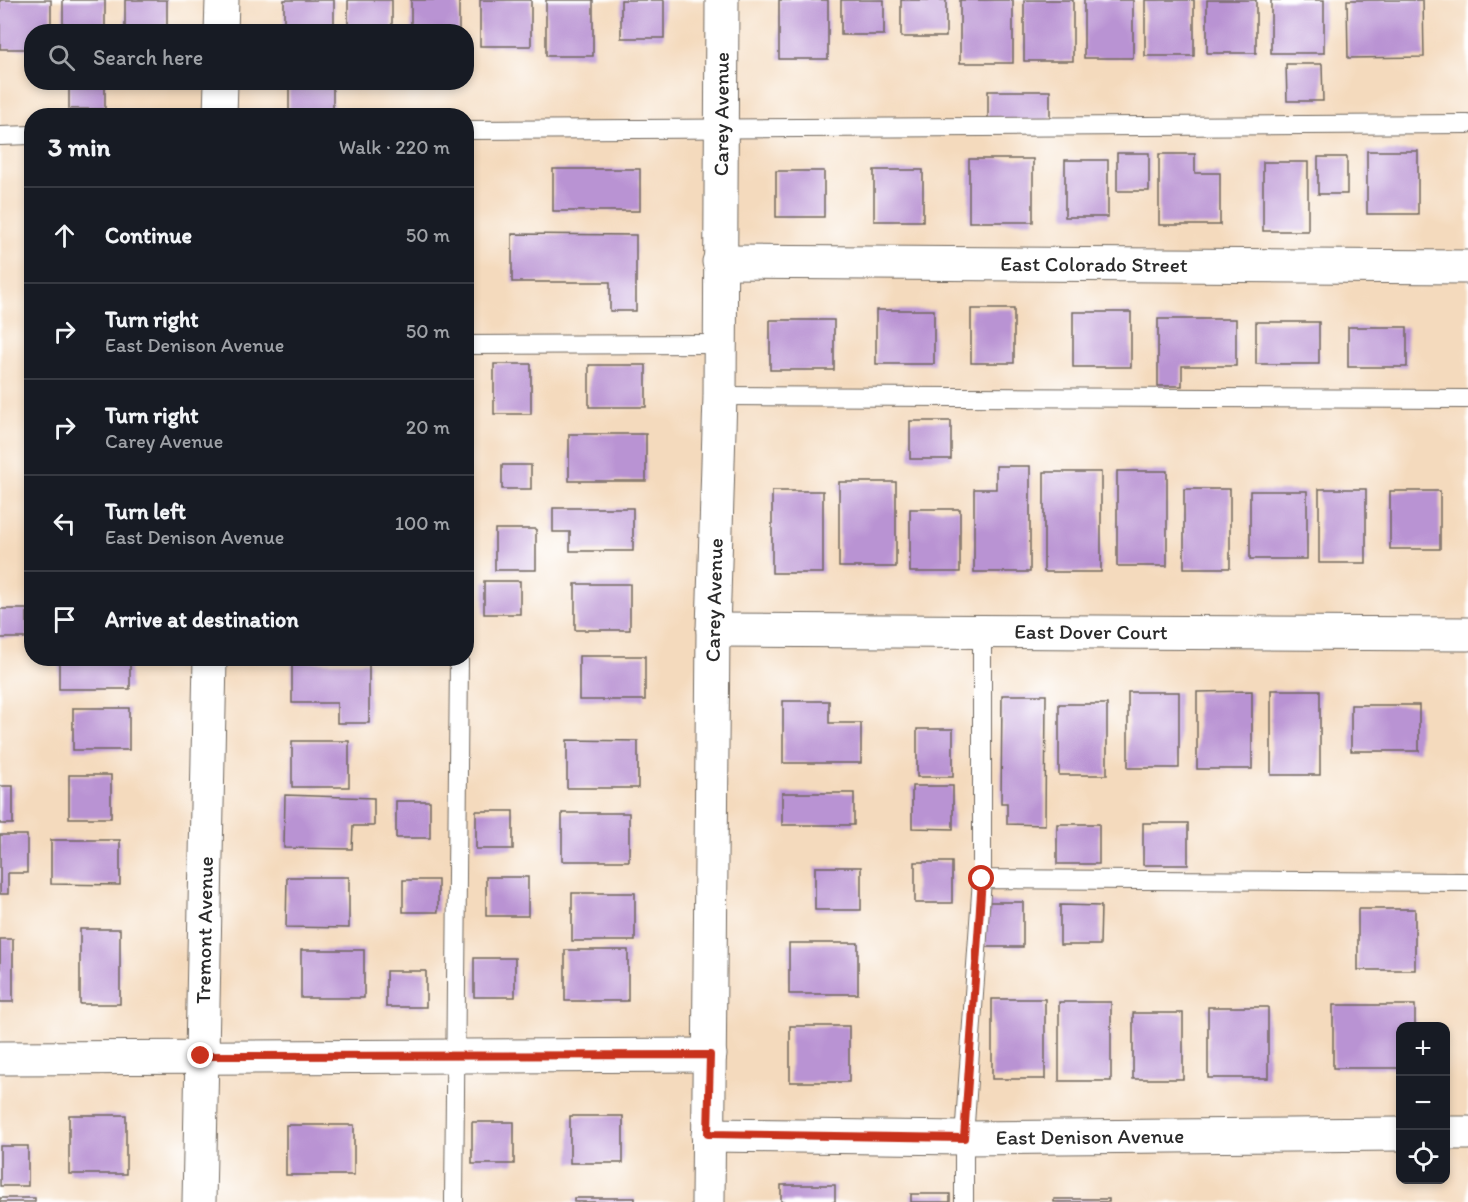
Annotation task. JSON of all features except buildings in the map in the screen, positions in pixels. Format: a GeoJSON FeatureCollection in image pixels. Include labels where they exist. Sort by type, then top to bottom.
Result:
{"type":"FeatureCollection","features":[{"type":"Feature","properties":{"kind":"street"},"geometry":{"type":"LineString","coordinates":[[221,24],[222,0]]}},
{"type":"Feature","properties":{"kind":"street","name":"Carey Avenue"},"geometry":{"type":"LineString","coordinates":[[708,1202],[712,630],[720,396],[722,0]]}},
{"type":"Feature","properties":{"kind":"street"},"geometry":{"type":"LineString","coordinates":[[220,108],[221,90]]}},
{"type":"Feature","properties":{"kind":"street","name":"East Colorado Street"},"geometry":{"type":"LineString","coordinates":[[719,262],[1468,267]]}},
{"type":"Feature","properties":{"kind":"street","name":"East Dover Court"},"geometry":{"type":"LineString","coordinates":[[712,630],[1468,634]]}},
{"type":"Feature","properties":{"kind":"street","name":"Tremont Avenue"},"geometry":{"type":"LineString","coordinates":[[199,1202],[210,666]]}},
{"type":"Feature","properties":{"kind":"street"},"geometry":{"type":"LineString","coordinates":[[0,1058],[710,1055]]}},
{"type":"Feature","properties":{"kind":"street"},"geometry":{"type":"LineString","coordinates":[[1450,1133],[1468,1133]]}},
{"type":"Feature","properties":{"kind":"street","name":"East Denison Avenue"},"geometry":{"type":"LineString","coordinates":[[708,1134],[964,1138],[1396,1134]]}},
{"type":"Feature","properties":{"kind":"lane"},"geometry":{"type":"LineString","coordinates":[[474,130],[1468,124]]}},
{"type":"Feature","properties":{"kind":"lane"},"geometry":{"type":"LineString","coordinates":[[0,136],[24,135]]}},
{"type":"Feature","properties":{"kind":"lane"},"geometry":{"type":"LineString","coordinates":[[474,345],[720,344]]}},
{"type":"Feature","properties":{"kind":"lane"},"geometry":{"type":"LineString","coordinates":[[720,396],[1468,399]]}},
{"type":"Feature","properties":{"kind":"lane"},"geometry":{"type":"LineString","coordinates":[[964,1202],[964,1138],[982,879],[982,632]]}},
{"type":"Feature","properties":{"kind":"lane"},"geometry":{"type":"LineString","coordinates":[[454,1202],[459,666]]}},
{"type":"Feature","properties":{"kind":"lane"},"geometry":{"type":"LineString","coordinates":[[982,879],[1468,882]]}},
{"type":"Feature","properties":{"kind":"route"},"geometry":{"type":"LineString","coordinates":[[201,1056],[710,1055],[708,1134],[964,1138],[982,879]]}}]}
